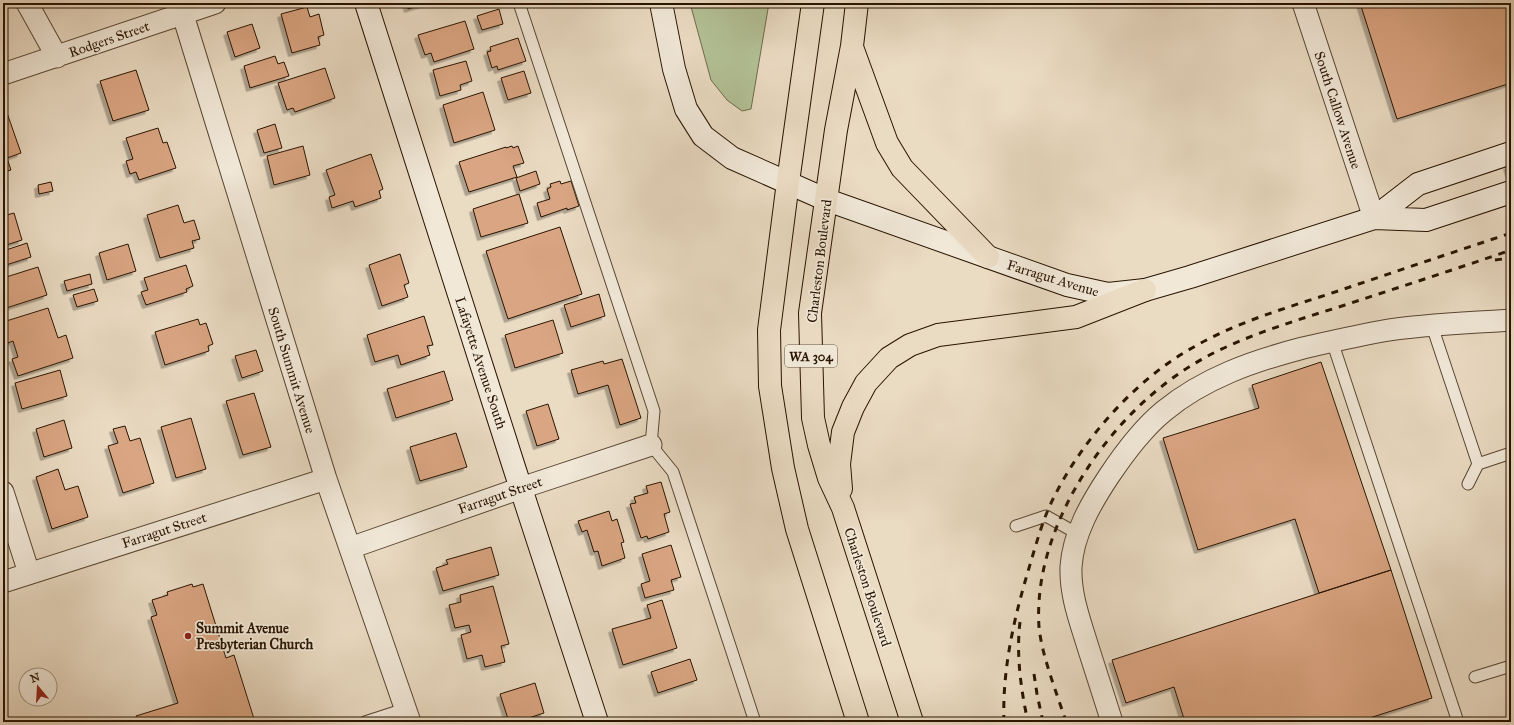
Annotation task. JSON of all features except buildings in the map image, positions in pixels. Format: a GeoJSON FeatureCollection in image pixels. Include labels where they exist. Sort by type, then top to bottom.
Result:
{"type":"FeatureCollection","features":[{"type":"Feature","properties":{"kind":"highway","name":"WA 304"},"geometry":{"type":"LineString","coordinates":[[813,3],[769,330],[770,386],[790,504],[858,722]]}},
{"type":"Feature","properties":{"kind":"highway","name":"Charleston Boulevard"},"geometry":{"type":"LineString","coordinates":[[857,3],[852,46],[836,130],[810,313],[813,418],[818,445],[829,478],[843,508],[912,722]]}},
{"type":"Feature","properties":{"kind":"highway"},"geometry":{"type":"LineString","coordinates":[[852,46],[887,143],[902,168],[988,257]]}},
{"type":"Feature","properties":{"kind":"highway"},"geometry":{"type":"LineString","coordinates":[[843,508],[839,464],[843,432],[853,407],[866,383],[889,358],[910,345],[938,335],[1076,317],[1145,290]]}},
{"type":"Feature","properties":{"kind":"street"},"geometry":{"type":"LineString","coordinates":[[27,3],[57,57]]}},
{"type":"Feature","properties":{"kind":"street","name":"Rodgers Street"},"geometry":{"type":"LineString","coordinates":[[3,74],[215,3]]}},
{"type":"Feature","properties":{"kind":"street","name":"Lafayette Avenue South"},"geometry":{"type":"LineString","coordinates":[[366,3],[520,488],[597,722]]}},
{"type":"Feature","properties":{"kind":"street"},"geometry":{"type":"LineString","coordinates":[[661,3],[674,69],[686,109],[703,136],[732,158],[827,200]]}},
{"type":"Feature","properties":{"kind":"street","name":"South Callow Avenue"},"geometry":{"type":"LineString","coordinates":[[1303,3],[1374,218]]}},
{"type":"Feature","properties":{"kind":"street","name":"South Summit Avenue"},"geometry":{"type":"LineString","coordinates":[[183,14],[326,479],[407,716]]}},
{"type":"Feature","properties":{"kind":"street","name":"Farragut Avenue"},"geometry":{"type":"LineString","coordinates":[[827,200],[1067,285],[1108,294],[1145,290],[1374,218],[1418,184],[1511,153]]}},
{"type":"Feature","properties":{"kind":"street","name":"Farragut Avenue"},"geometry":{"type":"LineString","coordinates":[[1374,218],[1426,220],[1511,192]]}},
{"type":"Feature","properties":{"kind":"street"},"geometry":{"type":"LineString","coordinates":[[1112,722],[1075,605],[1071,567],[1078,534],[1098,493],[1116,465],[1137,438],[1164,411],[1193,390],[1221,375],[1268,357],[1332,341],[1384,331],[1511,320]]}},
{"type":"Feature","properties":{"kind":"street","name":"Farragut Street"},"geometry":{"type":"LineString","coordinates":[[350,548],[520,488],[651,445]]}},
{"type":"Feature","properties":{"kind":"street","name":"Farragut Street"},"geometry":{"type":"LineString","coordinates":[[3,582],[326,479]]}},
{"type":"Feature","properties":{"kind":"street"},"geometry":{"type":"LineString","coordinates":[[3,492],[29,573]]}},
{"type":"Feature","properties":{"kind":"lane"},"geometry":{"type":"LineString","coordinates":[[519,3],[654,411],[651,445],[673,472],[755,722]]}},
{"type":"Feature","properties":{"kind":"lane"},"geometry":{"type":"LineString","coordinates":[[1432,326],[1478,464]]}},
{"type":"Feature","properties":{"kind":"lane"},"geometry":{"type":"LineString","coordinates":[[1332,341],[1458,722]]}},
{"type":"Feature","properties":{"kind":"lane"},"geometry":{"type":"LineString","coordinates":[[1468,484],[1478,464],[1511,452]]}},
{"type":"Feature","properties":{"kind":"lane"},"geometry":{"type":"LineString","coordinates":[[1016,526],[1046,516],[1078,534]]}},
{"type":"Feature","properties":{"kind":"lane"},"geometry":{"type":"LineString","coordinates":[[1475,677],[1511,666]]}},
{"type":"Feature","properties":{"kind":"lane"},"geometry":{"type":"LineString","coordinates":[[365,722],[407,716]]}},
{"type":"Feature","properties":{"kind":"green space"},"geometry":{"type":"Polygon","coordinates":[[[690,3],[769,3],[751,109],[742,111],[727,100],[711,80],[690,3]]]}},
{"type":"Feature","properties":{"kind":"railway"},"geometry":{"type":"LineString","coordinates":[[1004,722],[1005,683],[1010,644],[1024,587],[1046,516],[1053,499],[1079,455],[1112,413],[1131,394],[1171,361],[1210,338],[1246,322],[1511,233]]}},
{"type":"Feature","properties":{"kind":"railway"},"geometry":{"type":"LineString","coordinates":[[1066,722],[1046,663],[1039,627],[1042,576],[1051,543],[1063,511],[1085,473],[1117,429],[1156,391],[1177,375],[1200,360],[1224,348],[1284,325],[1511,250]]}},
{"type":"Feature","properties":{"kind":"railway"},"geometry":{"type":"LineString","coordinates":[[1495,260],[1511,258]]}},
{"type":"Feature","properties":{"kind":"railway"},"geometry":{"type":"LineString","coordinates":[[1020,622],[1020,672],[1028,722]]}},
{"type":"Feature","properties":{"kind":"railway"},"geometry":{"type":"LineString","coordinates":[[1034,674],[1043,722]]}},
{"type":"Feature","properties":{"kind":"place","name":"Summit Avenue Presbyterian Church"},"geometry":{"type":"Point","coordinates":[188,636]}}]}
